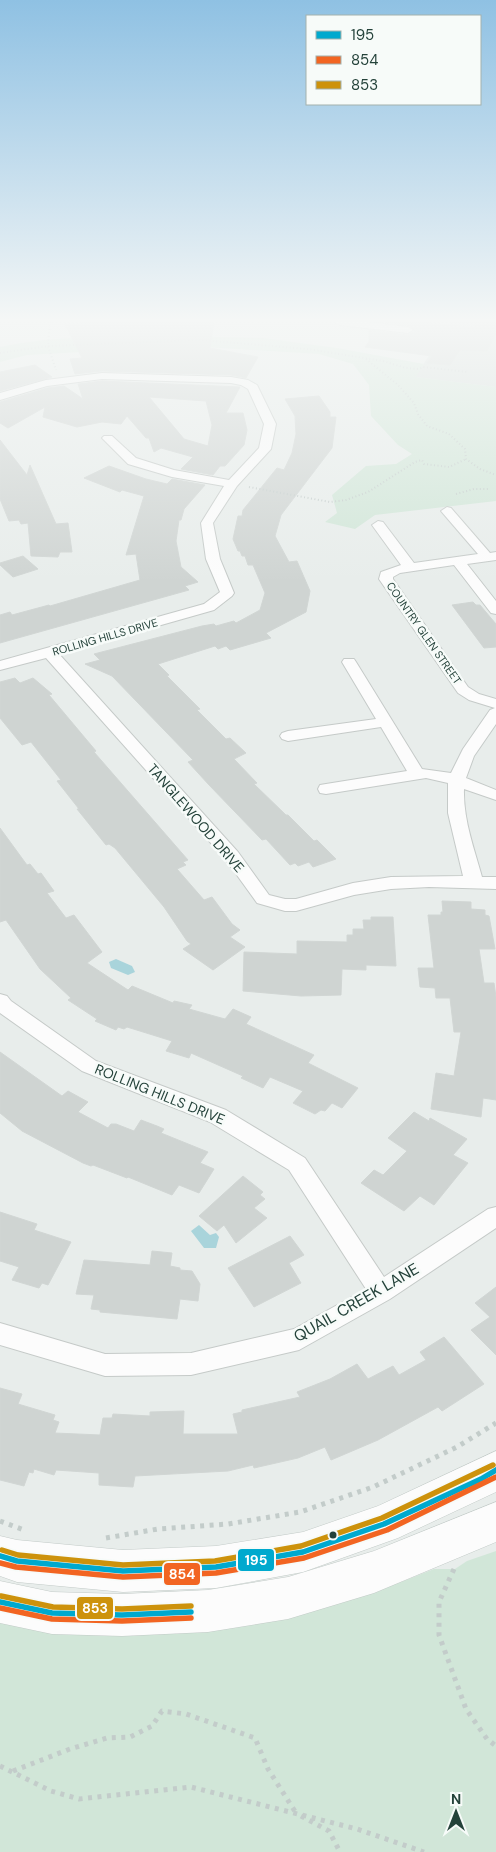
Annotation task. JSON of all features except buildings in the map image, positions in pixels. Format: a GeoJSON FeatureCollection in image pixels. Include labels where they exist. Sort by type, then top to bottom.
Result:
{"type":"FeatureCollection","features":[{"type":"Feature","properties":{"kind":"main road"},"geometry":{"type":"LineString","coordinates":[[15,1544],[17,1561],[123,1572],[216,1567],[303,1552],[384,1524],[482,1479],[496,1470]]}},
{"type":"Feature","properties":{"kind":"main road"},"geometry":{"type":"LineString","coordinates":[[0,1602],[52,1613],[122,1615],[217,1609],[288,1598],[374,1572],[496,1522]]}},
{"type":"Feature","properties":{"kind":"street"},"geometry":{"type":"LineString","coordinates":[[108,438],[132,461],[172,473],[232,484],[265,449],[270,424],[263,408]]}},
{"type":"Feature","properties":{"kind":"street","name":"ROLLING HILLS DRIVE"},"geometry":{"type":"LineString","coordinates":[[0,666],[209,607],[227,593],[212,559],[207,523],[232,484]]}},
{"type":"Feature","properties":{"kind":"street"},"geometry":{"type":"LineString","coordinates":[[447,511],[491,557]]}},
{"type":"Feature","properties":{"kind":"street"},"geometry":{"type":"LineString","coordinates":[[378,525],[410,567],[491,557]]}},
{"type":"Feature","properties":{"kind":"street"},"geometry":{"type":"LineString","coordinates":[[458,561],[496,610]]}},
{"type":"Feature","properties":{"kind":"street","name":"COUNTRY GLEN STREET"},"geometry":{"type":"LineString","coordinates":[[410,567],[390,572],[386,575],[386,578],[463,690],[474,697],[496,704]]}},
{"type":"Feature","properties":{"kind":"street","name":"TANGLEWOOD DRIVE"},"geometry":{"type":"LineString","coordinates":[[49,652],[232,856],[263,899],[285,905],[296,905],[371,886],[429,881],[496,883]]}},
{"type":"Feature","properties":{"kind":"street"},"geometry":{"type":"LineString","coordinates":[[349,662],[417,774]]}},
{"type":"Feature","properties":{"kind":"street"},"geometry":{"type":"LineString","coordinates":[[474,882],[455,807],[457,780],[468,754],[496,713]]}},
{"type":"Feature","properties":{"kind":"street"},"geometry":{"type":"LineString","coordinates":[[288,736],[385,722]]}},
{"type":"Feature","properties":{"kind":"street"},"geometry":{"type":"LineString","coordinates":[[326,789],[417,774],[435,774],[496,795]]}},
{"type":"Feature","properties":{"kind":"street","name":"ROLLING HILLS DRIVE"},"geometry":{"type":"LineString","coordinates":[[0,1001],[4,1006],[89,1066],[218,1116],[297,1164],[380,1292]]}},
{"type":"Feature","properties":{"kind":"street","name":"QUAIL CREEK LANE"},"geometry":{"type":"LineString","coordinates":[[0,1334],[105,1364],[191,1364],[299,1339],[380,1292],[496,1216]]}},
{"type":"Feature","properties":{"kind":"path"},"geometry":{"type":"LineString","coordinates":[[416,408],[422,422],[427,426],[449,434],[454,438],[465,449],[466,459],[474,466],[487,473],[496,475]]}},
{"type":"Feature","properties":{"kind":"path"},"geometry":{"type":"LineString","coordinates":[[248,487],[330,502],[341,502],[376,488],[407,464],[422,460],[424,464],[449,467],[466,459]]}},
{"type":"Feature","properties":{"kind":"path"},"geometry":{"type":"LineString","coordinates":[[456,494],[474,489],[488,489]]}},
{"type":"Feature","properties":{"kind":"path"},"geometry":{"type":"LineString","coordinates":[[102,1538],[158,1529],[228,1524],[300,1512],[373,1487],[457,1447],[496,1423]]}},
{"type":"Feature","properties":{"kind":"path"},"geometry":{"type":"LineString","coordinates":[[0,1521],[15,1544]]}},
{"type":"Feature","properties":{"kind":"path"},"geometry":{"type":"LineString","coordinates":[[460,1563],[455,1569],[439,1602],[439,1635],[466,1710],[487,1739],[496,1746]]}},
{"type":"Feature","properties":{"kind":"path"},"geometry":{"type":"LineString","coordinates":[[12,1772],[70,1749],[106,1738],[130,1737],[152,1726],[162,1711],[186,1714],[255,1738],[268,1769],[296,1814],[328,1831],[340,1852]]}},
{"type":"Feature","properties":{"kind":"path"},"geometry":{"type":"LineString","coordinates":[[0,1766],[52,1791],[79,1798],[117,1796],[191,1787],[357,1829],[424,1852]]}},
{"type":"Feature","properties":{"kind":"green space"},"geometry":{"type":"Polygon","coordinates":[[[371,408],[496,408],[496,501],[375,515],[355,529],[325,522],[337,513],[332,495],[366,466],[396,464],[412,454],[398,445],[371,416],[371,408]]]}},
{"type":"Feature","properties":{"kind":"green space"},"geometry":{"type":"Polygon","coordinates":[[[496,1551],[496,1852],[0,1852],[0,1616],[315,1609],[401,1582],[434,1569],[455,1569],[467,1561],[496,1551]]]}},
{"type":"Feature","properties":{"kind":"water"},"geometry":{"type":"Polygon","coordinates":[[[116,959],[132,966],[135,972],[128,975],[111,968],[109,962],[116,959]]]}},
{"type":"Feature","properties":{"kind":"water"},"geometry":{"type":"Polygon","coordinates":[[[199,1225],[210,1235],[216,1233],[219,1237],[216,1248],[204,1248],[191,1231],[199,1225]]]}},
{"type":"Feature","properties":{"kind":"transit line","name":"853"},"geometry":{"type":"LineString","coordinates":[[2,1550],[18,1555],[123,1565],[215,1561],[301,1546],[382,1518],[493,1465]]}},
{"type":"Feature","properties":{"kind":"transit line","name":"195"},"geometry":{"type":"LineString","coordinates":[[0,1556],[17,1561],[123,1571],[216,1567],[303,1552],[384,1524],[481,1479],[496,1470]]}},
{"type":"Feature","properties":{"kind":"transit line","name":"854"},"geometry":{"type":"LineString","coordinates":[[0,1563],[16,1567],[123,1577],[216,1573],[304,1558],[387,1530],[496,1477]]}},
{"type":"Feature","properties":{"kind":"transit line","name":"853"},"geometry":{"type":"LineString","coordinates":[[1,1596],[53,1607],[122,1609],[191,1606]]}},
{"type":"Feature","properties":{"kind":"transit line","name":"195"},"geometry":{"type":"LineString","coordinates":[[0,1602],[52,1613],[122,1615],[191,1612]]}},
{"type":"Feature","properties":{"kind":"transit line","name":"854"},"geometry":{"type":"LineString","coordinates":[[0,1608],[52,1619],[122,1621],[191,1618]]}}]}
